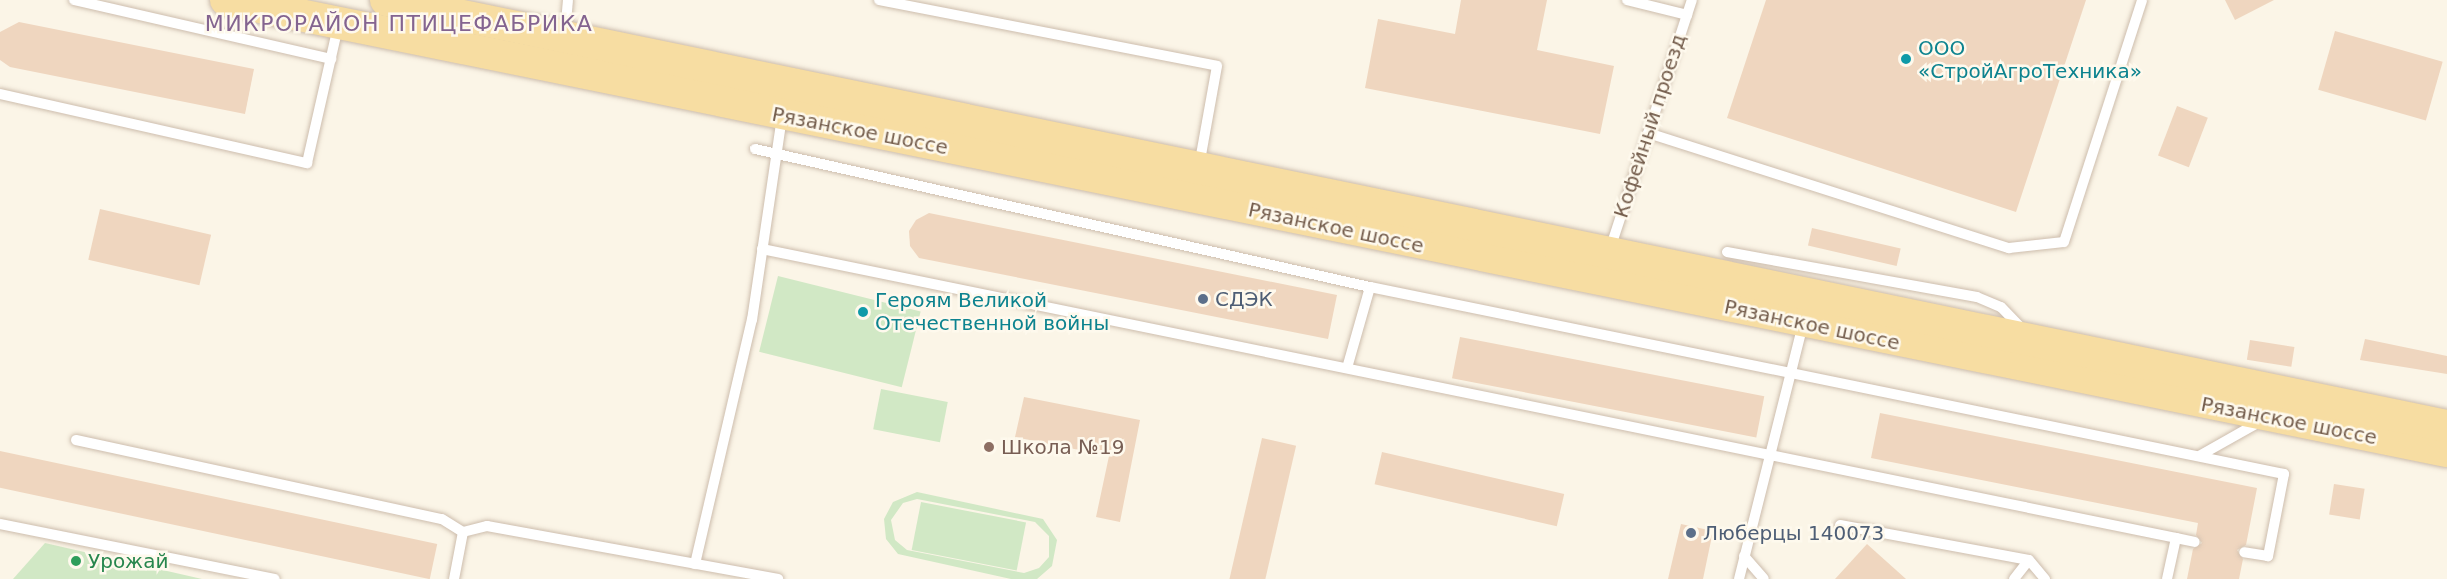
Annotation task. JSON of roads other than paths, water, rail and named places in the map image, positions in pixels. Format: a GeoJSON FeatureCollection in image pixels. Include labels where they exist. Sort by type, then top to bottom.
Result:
{"type":"FeatureCollection","features":[{"type":"Feature","properties":{"kind":"main road","name":"Рязанское шоссе"},"geometry":{"type":"LineString","coordinates":[[226,0],[1803,323],[2447,452]]}},
{"type":"Feature","properties":{"kind":"main road","name":"Рязанское шоссе"},"geometry":{"type":"LineString","coordinates":[[386,0],[2447,426]]}},
{"type":"Feature","properties":{"kind":"lane"},"geometry":{"type":"LineString","coordinates":[[74,0],[331,59]]}},
{"type":"Feature","properties":{"kind":"lane"},"geometry":{"type":"LineString","coordinates":[[565,37],[568,0]]}},
{"type":"Feature","properties":{"kind":"lane"},"geometry":{"type":"LineString","coordinates":[[879,0],[1217,66],[1199,168]]}},
{"type":"Feature","properties":{"kind":"lane"},"geometry":{"type":"LineString","coordinates":[[1628,0],[1687,15]]}},
{"type":"Feature","properties":{"kind":"lane","name":"Кофейный проезд"},"geometry":{"type":"LineString","coordinates":[[1609,252],[1692,0]]}},
{"type":"Feature","properties":{"kind":"lane"},"geometry":{"type":"LineString","coordinates":[[1648,133],[2008,248],[2064,242],[2142,0]]}},
{"type":"Feature","properties":{"kind":"lane"},"geometry":{"type":"LineString","coordinates":[[0,94],[307,163],[339,24]]}},
{"type":"Feature","properties":{"kind":"lane"},"geometry":{"type":"LineString","coordinates":[[695,564],[752,320],[782,115]]}},
{"type":"Feature","properties":{"kind":"lane"},"geometry":{"type":"LineString","coordinates":[[755,149],[1370,287],[2284,474],[2268,556],[2244,552]]}},
{"type":"Feature","properties":{"kind":"lane"},"geometry":{"type":"LineString","coordinates":[[762,249],[2195,542]]}},
{"type":"Feature","properties":{"kind":"lane"},"geometry":{"type":"LineString","coordinates":[[1726,252],[1977,297],[2001,307],[2030,339]]}},
{"type":"Feature","properties":{"kind":"lane"},"geometry":{"type":"LineString","coordinates":[[1347,368],[1370,287]]}},
{"type":"Feature","properties":{"kind":"lane"},"geometry":{"type":"LineString","coordinates":[[1739,579],[1803,323]]}},
{"type":"Feature","properties":{"kind":"lane"},"geometry":{"type":"LineString","coordinates":[[2199,456],[2266,417]]}},
{"type":"Feature","properties":{"kind":"lane"},"geometry":{"type":"LineString","coordinates":[[76,441],[442,519],[463,532],[486,526],[778,579]]}},
{"type":"Feature","properties":{"kind":"lane"},"geometry":{"type":"LineString","coordinates":[[0,524],[275,579]]}},
{"type":"Feature","properties":{"kind":"lane"},"geometry":{"type":"LineString","coordinates":[[1840,525],[2029,560],[2046,579]]}},
{"type":"Feature","properties":{"kind":"lane"},"geometry":{"type":"LineString","coordinates":[[454,579],[463,532]]}},
{"type":"Feature","properties":{"kind":"lane"},"geometry":{"type":"LineString","coordinates":[[2168,579],[2176,538]]}},
{"type":"Feature","properties":{"kind":"lane"},"geometry":{"type":"LineString","coordinates":[[1744,556],[1764,579]]}},
{"type":"Feature","properties":{"kind":"lane"},"geometry":{"type":"LineString","coordinates":[[2014,579],[2029,560]]}},
{"type":"Feature","properties":{"kind":"place","name":"ООО «СтройАгроТехника»"},"geometry":{"type":"Point","coordinates":[1906,59]}},
{"type":"Feature","properties":{"kind":"place","name":"СДЭК"},"geometry":{"type":"Point","coordinates":[1203,299]}},
{"type":"Feature","properties":{"kind":"place","name":"Героям Великой Отечественной войны"},"geometry":{"type":"Point","coordinates":[863,312]}},
{"type":"Feature","properties":{"kind":"place","name":"Школа №19"},"geometry":{"type":"Point","coordinates":[989,447]}},
{"type":"Feature","properties":{"kind":"place","name":"Люберцы 140073"},"geometry":{"type":"Point","coordinates":[1691,533]}},
{"type":"Feature","properties":{"kind":"place","name":"Урожай"},"geometry":{"type":"Point","coordinates":[76,561]}},
{"type":"Feature","properties":{"kind":"district","name":"МИКРОРАЙОН ПТИЦЕФАБРИКА"},"geometry":{"type":"Point","coordinates":[399,24]}}]}
